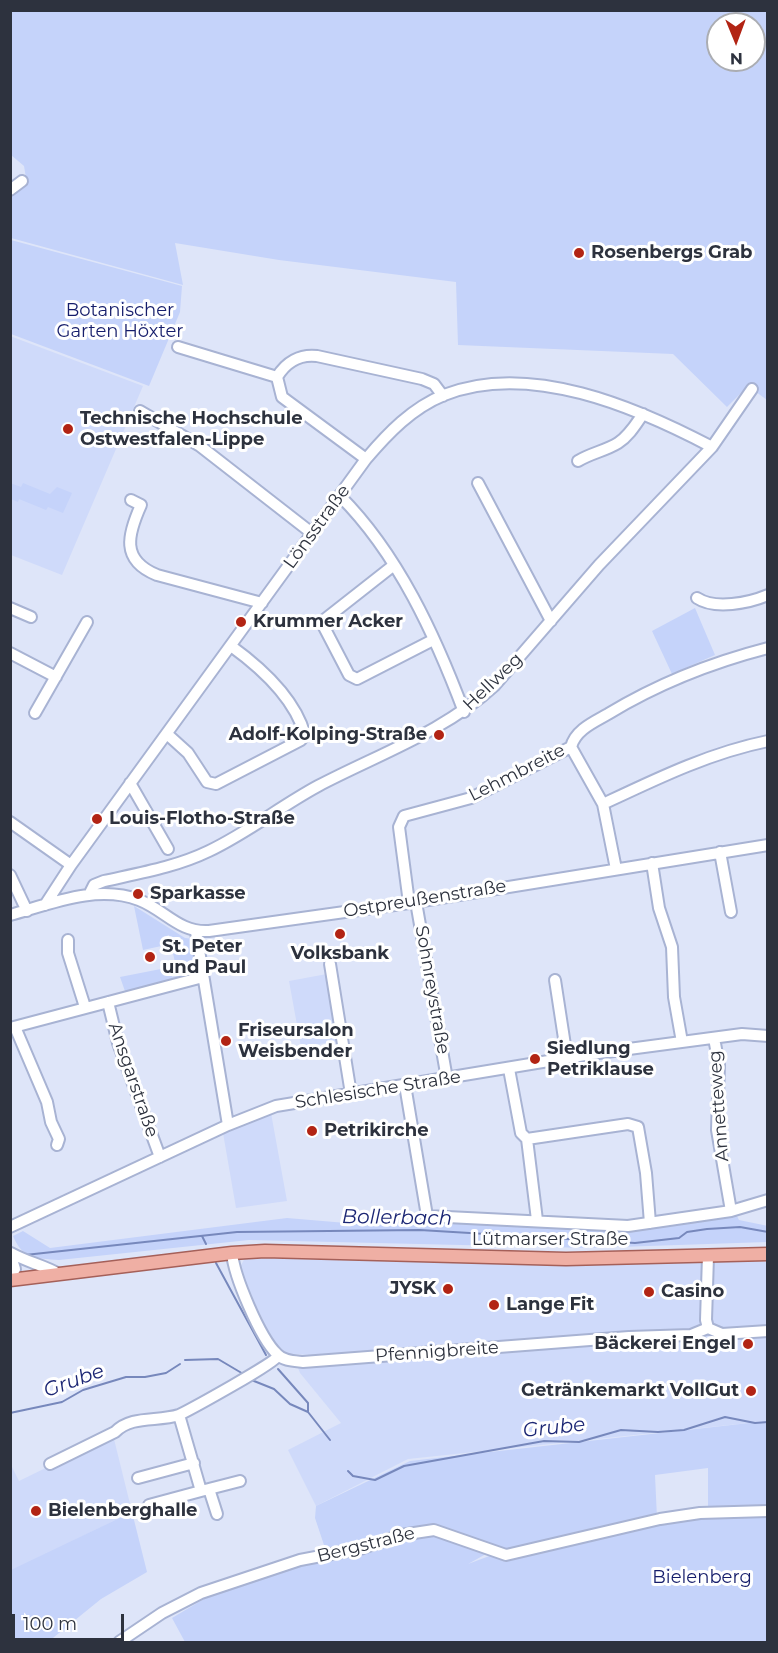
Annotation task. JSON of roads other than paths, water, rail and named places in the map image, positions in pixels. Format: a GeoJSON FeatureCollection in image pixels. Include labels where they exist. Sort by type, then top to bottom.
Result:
{"type":"FeatureCollection","features":[{"type":"Feature","properties":{"kind":"main road","name":"Lütmarser Straße"},"geometry":{"type":"LineString","coordinates":[[10,1279],[232,1253],[301,1251],[566,1259],[768,1254]]}},
{"type":"Feature","properties":{"kind":"street"},"geometry":{"type":"LineString","coordinates":[[10,190],[22,182]]}},
{"type":"Feature","properties":{"kind":"street"},"geometry":{"type":"LineString","coordinates":[[178,347],[277,377]]}},
{"type":"Feature","properties":{"kind":"street"},"geometry":{"type":"LineString","coordinates":[[277,377],[290,362],[308,355],[317,356],[422,379],[434,384],[443,396]]}},
{"type":"Feature","properties":{"kind":"street"},"geometry":{"type":"LineString","coordinates":[[277,377],[282,398],[366,459]]}},
{"type":"Feature","properties":{"kind":"street","name":"Lönsstraße"},"geometry":{"type":"LineString","coordinates":[[45,905],[130,783],[366,459],[397,425],[443,396],[490,384],[533,386],[588,395],[643,414],[712,447]]}},
{"type":"Feature","properties":{"kind":"street","name":"Hellweg"},"geometry":{"type":"LineString","coordinates":[[89,895],[94,885],[104,881],[178,864],[210,850],[318,787],[428,733],[464,712],[495,685],[599,565],[712,447],[752,389]]}},
{"type":"Feature","properties":{"kind":"street"},"geometry":{"type":"LineString","coordinates":[[140,411],[200,446],[313,534]]}},
{"type":"Feature","properties":{"kind":"street"},"geometry":{"type":"LineString","coordinates":[[578,461],[589,454],[618,443],[629,434],[643,414]]}},
{"type":"Feature","properties":{"kind":"street"},"geometry":{"type":"LineString","coordinates":[[478,483],[551,621]]}},
{"type":"Feature","properties":{"kind":"street"},"geometry":{"type":"LineString","coordinates":[[340,496],[363,519],[394,565],[433,640],[464,712]]}},
{"type":"Feature","properties":{"kind":"street"},"geometry":{"type":"LineString","coordinates":[[131,500],[141,505],[129,531],[129,541],[132,551],[144,568],[157,574],[262,603]]}},
{"type":"Feature","properties":{"kind":"street"},"geometry":{"type":"LineString","coordinates":[[394,565],[324,620],[324,627],[349,675],[357,679],[433,640]]}},
{"type":"Feature","properties":{"kind":"street"},"geometry":{"type":"LineString","coordinates":[[697,598],[708,603],[731,603],[768,595]]}},
{"type":"Feature","properties":{"kind":"street"},"geometry":{"type":"LineString","coordinates":[[10,608],[31,617]]}},
{"type":"Feature","properties":{"kind":"street"},"geometry":{"type":"LineString","coordinates":[[35,713],[87,622]]}},
{"type":"Feature","properties":{"kind":"street"},"geometry":{"type":"LineString","coordinates":[[167,734],[188,753],[207,782],[216,784],[301,740],[304,735],[303,728],[275,685],[256,664],[231,646]]}},
{"type":"Feature","properties":{"kind":"street","name":"Lehmbreite"},"geometry":{"type":"LineString","coordinates":[[413,903],[399,827],[401,819],[471,798],[571,747],[578,733],[652,689],[714,663],[768,648]]}},
{"type":"Feature","properties":{"kind":"street"},"geometry":{"type":"LineString","coordinates":[[10,653],[56,677]]}},
{"type":"Feature","properties":{"kind":"street"},"geometry":{"type":"LineString","coordinates":[[603,804],[670,772],[739,747],[768,741]]}},
{"type":"Feature","properties":{"kind":"street"},"geometry":{"type":"LineString","coordinates":[[571,747],[603,804],[616,869]]}},
{"type":"Feature","properties":{"kind":"street"},"geometry":{"type":"LineString","coordinates":[[130,783],[168,849]]}},
{"type":"Feature","properties":{"kind":"street"},"geometry":{"type":"LineString","coordinates":[[10,822],[71,865]]}},
{"type":"Feature","properties":{"kind":"street","name":"Ostpreußenstraße"},"geometry":{"type":"LineString","coordinates":[[196,932],[413,903],[768,845]]}},
{"type":"Feature","properties":{"kind":"street"},"geometry":{"type":"LineString","coordinates":[[720,852],[731,912]]}},
{"type":"Feature","properties":{"kind":"street"},"geometry":{"type":"LineString","coordinates":[[652,863],[659,908],[672,946],[674,998],[682,1042]]}},
{"type":"Feature","properties":{"kind":"street"},"geometry":{"type":"LineString","coordinates":[[10,875],[27,911]]}},
{"type":"Feature","properties":{"kind":"street"},"geometry":{"type":"LineString","coordinates":[[10,915],[89,895],[137,899],[182,927],[196,932],[228,1125]]}},
{"type":"Feature","properties":{"kind":"street","name":"Sohnreystraße"},"geometry":{"type":"LineString","coordinates":[[413,903],[447,1078]]}},
{"type":"Feature","properties":{"kind":"street"},"geometry":{"type":"LineString","coordinates":[[68,940],[68,953],[85,1007]]}},
{"type":"Feature","properties":{"kind":"street"},"geometry":{"type":"LineString","coordinates":[[330,964],[351,1094]]}},
{"type":"Feature","properties":{"kind":"street"},"geometry":{"type":"LineString","coordinates":[[57,1145],[59,1139],[51,1122],[47,1102],[13,1027],[203,977]]}},
{"type":"Feature","properties":{"kind":"street"},"geometry":{"type":"LineString","coordinates":[[555,980],[567,1058]]}},
{"type":"Feature","properties":{"kind":"street","name":"Ansgarstraße"},"geometry":{"type":"LineString","coordinates":[[108,1002],[129,1074],[160,1157]]}},
{"type":"Feature","properties":{"kind":"street","name":"Schlesische Straße"},"geometry":{"type":"LineString","coordinates":[[10,1227],[228,1125],[276,1106],[567,1058],[741,1034],[767,1035]]}},
{"type":"Feature","properties":{"kind":"street","name":"Annetteweg"},"geometry":{"type":"LineString","coordinates":[[714,1038],[719,1065],[717,1130],[731,1211]]}},
{"type":"Feature","properties":{"kind":"street"},"geometry":{"type":"LineString","coordinates":[[509,1069],[521,1132],[527,1139],[537,1220]]}},
{"type":"Feature","properties":{"kind":"street"},"geometry":{"type":"LineString","coordinates":[[405,1086],[427,1215],[469,1220],[537,1220],[628,1226],[731,1211],[768,1200]]}},
{"type":"Feature","properties":{"kind":"street"},"geometry":{"type":"LineString","coordinates":[[527,1139],[633,1124],[640,1132],[650,1223]]}},
{"type":"Feature","properties":{"kind":"street"},"geometry":{"type":"LineString","coordinates":[[11,1253],[32,1265],[45,1266],[59,1274]]}},
{"type":"Feature","properties":{"kind":"street"},"geometry":{"type":"LineString","coordinates":[[10,1279],[15,1269],[11,1253]]}},
{"type":"Feature","properties":{"kind":"street"},"geometry":{"type":"LineString","coordinates":[[50,1464],[137,1420],[168,1419],[179,1415],[275,1362],[278,1356],[270,1346],[241,1287],[232,1253]]}},
{"type":"Feature","properties":{"kind":"street"},"geometry":{"type":"LineString","coordinates":[[708,1256],[706,1320],[708,1328]]}},
{"type":"Feature","properties":{"kind":"street","name":"Pfennigbreite"},"geometry":{"type":"LineString","coordinates":[[278,1356],[303,1362],[629,1337],[691,1335],[708,1328],[722,1334],[768,1331]]}},
{"type":"Feature","properties":{"kind":"street"},"geometry":{"type":"LineString","coordinates":[[179,1415],[194,1463],[217,1514]]}},
{"type":"Feature","properties":{"kind":"street"},"geometry":{"type":"LineString","coordinates":[[138,1478],[194,1463]]}},
{"type":"Feature","properties":{"kind":"street"},"geometry":{"type":"LineString","coordinates":[[149,1505],[240,1481]]}},
{"type":"Feature","properties":{"kind":"street","name":"Bergstraße"},"geometry":{"type":"LineString","coordinates":[[119,1642],[162,1613],[201,1593],[300,1560],[363,1548],[412,1533],[434,1530],[506,1556],[660,1519],[700,1513],[768,1511]]}},
{"type":"Feature","properties":{"kind":"waterway","name":"Bollerbach"},"geometry":{"type":"LineString","coordinates":[[25,1255],[237,1232],[420,1230],[635,1243],[679,1238],[687,1232],[707,1229],[740,1227],[768,1232]]}},
{"type":"Feature","properties":{"kind":"waterway"},"geometry":{"type":"LineString","coordinates":[[202,1236],[206,1244]]}},
{"type":"Feature","properties":{"kind":"waterway"},"geometry":{"type":"LineString","coordinates":[[216,1263],[266,1355]]}},
{"type":"Feature","properties":{"kind":"waterway","name":"Grube"},"geometry":{"type":"LineString","coordinates":[[185,1360],[218,1359],[245,1375]]}},
{"type":"Feature","properties":{"kind":"waterway","name":"Grube"},"geometry":{"type":"LineString","coordinates":[[10,1413],[62,1402],[83,1390],[126,1377],[145,1377],[166,1373],[180,1364]]}},
{"type":"Feature","properties":{"kind":"waterway"},"geometry":{"type":"LineString","coordinates":[[278,1369],[308,1403],[308,1412]]}},
{"type":"Feature","properties":{"kind":"waterway","name":"Grube"},"geometry":{"type":"LineString","coordinates":[[249,1379],[274,1389],[290,1404],[308,1412],[330,1440]]}},
{"type":"Feature","properties":{"kind":"waterway","name":"Grube"},"geometry":{"type":"LineString","coordinates":[[348,1471],[353,1476],[375,1480],[404,1466],[544,1441],[579,1442],[621,1430],[658,1432],[684,1430],[725,1417],[755,1423],[768,1422]]}},
{"type":"Feature","properties":{"kind":"place","name":"Rosenbergs Grab"},"geometry":{"type":"Point","coordinates":[579,253]}},
{"type":"Feature","properties":{"kind":"place","name":"Technische Hochschule Ostwestfalen-Lippe"},"geometry":{"type":"Point","coordinates":[68,429]}},
{"type":"Feature","properties":{"kind":"place","name":"Krummer Acker"},"geometry":{"type":"Point","coordinates":[241,622]}},
{"type":"Feature","properties":{"kind":"place","name":"Adolf-Kolping-Straße"},"geometry":{"type":"Point","coordinates":[439,735]}},
{"type":"Feature","properties":{"kind":"place","name":"Louis-Flotho-Straße"},"geometry":{"type":"Point","coordinates":[97,819]}},
{"type":"Feature","properties":{"kind":"place","name":"Sparkasse"},"geometry":{"type":"Point","coordinates":[138,894]}},
{"type":"Feature","properties":{"kind":"place","name":"Volksbank"},"geometry":{"type":"Point","coordinates":[340,934]}},
{"type":"Feature","properties":{"kind":"place","name":"St. Peter und Paul"},"geometry":{"type":"Point","coordinates":[150,957]}},
{"type":"Feature","properties":{"kind":"place","name":"Friseursalon Weisbender"},"geometry":{"type":"Point","coordinates":[226,1041]}},
{"type":"Feature","properties":{"kind":"place","name":"Siedlung Petriklause"},"geometry":{"type":"Point","coordinates":[535,1059]}},
{"type":"Feature","properties":{"kind":"place","name":"Petrikirche"},"geometry":{"type":"Point","coordinates":[312,1131]}},
{"type":"Feature","properties":{"kind":"place","name":"JYSK"},"geometry":{"type":"Point","coordinates":[448,1289]}},
{"type":"Feature","properties":{"kind":"place","name":"Casino"},"geometry":{"type":"Point","coordinates":[649,1292]}},
{"type":"Feature","properties":{"kind":"place","name":"Lange Fit"},"geometry":{"type":"Point","coordinates":[494,1305]}},
{"type":"Feature","properties":{"kind":"place","name":"Bäckerei Engel"},"geometry":{"type":"Point","coordinates":[748,1344]}},
{"type":"Feature","properties":{"kind":"place","name":"Getränkemarkt VollGut"},"geometry":{"type":"Point","coordinates":[751,1391]}},
{"type":"Feature","properties":{"kind":"place","name":"Bielenberghalle"},"geometry":{"type":"Point","coordinates":[36,1511]}},
{"type":"Feature","properties":{"kind":"park label","name":"Botanischer Garten Höxter"},"geometry":{"type":"Point","coordinates":[120,321]}},
{"type":"Feature","properties":{"kind":"park label","name":"Bielenberg"},"geometry":{"type":"Point","coordinates":[702,1578]}}]}
